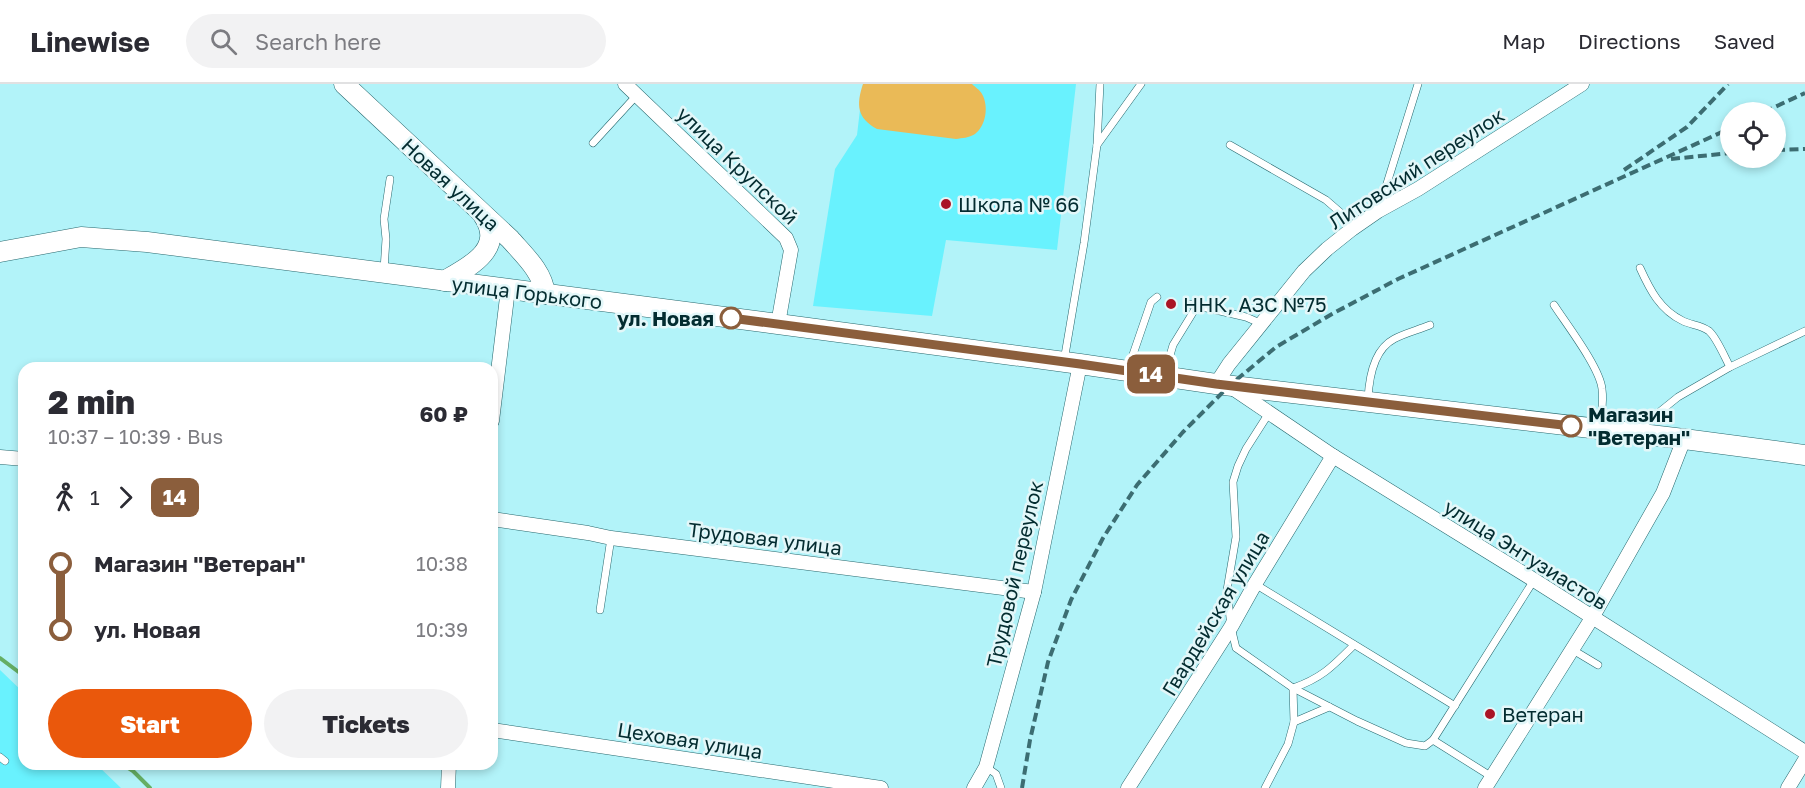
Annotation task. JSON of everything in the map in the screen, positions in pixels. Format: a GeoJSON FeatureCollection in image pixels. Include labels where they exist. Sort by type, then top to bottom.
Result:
{"type":"FeatureCollection","features":[{"type":"Feature","properties":{"kind":"main road","name":"Новая улица"},"geometry":{"type":"LineString","coordinates":[[344,84],[526,256],[542,279],[545,294]]}},
{"type":"Feature","properties":{"kind":"main road"},"geometry":{"type":"LineString","coordinates":[[444,281],[473,264],[487,249],[490,239],[489,224],[480,211]]}},
{"type":"Feature","properties":{"kind":"main road","name":"улица Горького"},"geometry":{"type":"LineString","coordinates":[[0,252],[89,236],[147,242],[778,324],[1222,385],[1805,455]]}},
{"type":"Feature","properties":{"kind":"street","name":"улица Крупской"},"geometry":{"type":"LineString","coordinates":[[625,84],[790,244],[791,250],[778,324]]}},
{"type":"Feature","properties":{"kind":"street","name":"Литовский переулок"},"geometry":{"type":"LineString","coordinates":[[1222,385],[1229,364],[1304,272],[1327,249],[1378,211],[1426,184],[1582,84]]}},
{"type":"Feature","properties":{"kind":"street"},"geometry":{"type":"LineString","coordinates":[[498,372],[508,289]]}},
{"type":"Feature","properties":{"kind":"street","name":"Трудовой переулок"},"geometry":{"type":"LineString","coordinates":[[974,788],[986,766],[1034,592],[1072,364]]}},
{"type":"Feature","properties":{"kind":"street","name":"улица Энтузиастов"},"geometry":{"type":"LineString","coordinates":[[1222,385],[1805,752]]}},
{"type":"Feature","properties":{"kind":"street"},"geometry":{"type":"LineString","coordinates":[[1489,783],[1573,650],[1663,493],[1684,439]]}},
{"type":"Feature","properties":{"kind":"street","name":"Гвардейская улица"},"geometry":{"type":"LineString","coordinates":[[1128,788],[1231,627],[1333,456]]}},
{"type":"Feature","properties":{"kind":"street"},"geometry":{"type":"LineString","coordinates":[[0,457],[18,458]]}},
{"type":"Feature","properties":{"kind":"street","name":"Трудовая улица"},"geometry":{"type":"LineString","coordinates":[[498,520],[588,532],[611,538],[1034,592]]}},
{"type":"Feature","properties":{"kind":"street","name":"Цеховая улица"},"geometry":{"type":"LineString","coordinates":[[498,731],[881,788]]}},
{"type":"Feature","properties":{"kind":"street"},"geometry":{"type":"LineString","coordinates":[[1788,788],[1805,760]]}},
{"type":"Feature","properties":{"kind":"street"},"geometry":{"type":"LineString","coordinates":[[448,788],[449,770]]}},
{"type":"Feature","properties":{"kind":"lane"},"geometry":{"type":"LineString","coordinates":[[1072,364],[1084,243],[1097,145],[1100,84]]}},
{"type":"Feature","properties":{"kind":"lane"},"geometry":{"type":"LineString","coordinates":[[1097,145],[1141,84]]}},
{"type":"Feature","properties":{"kind":"lane"},"geometry":{"type":"LineString","coordinates":[[1378,211],[1418,84]]}},
{"type":"Feature","properties":{"kind":"lane"},"geometry":{"type":"LineString","coordinates":[[593,143],[637,95]]}},
{"type":"Feature","properties":{"kind":"lane"},"geometry":{"type":"LineString","coordinates":[[1230,145],[1326,200],[1341,213],[1352,229]]}},
{"type":"Feature","properties":{"kind":"lane"},"geometry":{"type":"LineString","coordinates":[[383,273],[386,239],[384,219],[390,179]]}},
{"type":"Feature","properties":{"kind":"lane"},"geometry":{"type":"LineString","coordinates":[[1640,268],[1653,296],[1664,308],[1684,322],[1699,325],[1712,333],[1730,367]]}},
{"type":"Feature","properties":{"kind":"lane"},"geometry":{"type":"LineString","coordinates":[[1128,371],[1151,302],[1157,297]]}},
{"type":"Feature","properties":{"kind":"lane"},"geometry":{"type":"LineString","coordinates":[[1164,376],[1173,345],[1193,305],[1246,317],[1262,324]]}},
{"type":"Feature","properties":{"kind":"lane"},"geometry":{"type":"LineString","coordinates":[[1554,305],[1598,374],[1603,402],[1600,429]]}},
{"type":"Feature","properties":{"kind":"lane"},"geometry":{"type":"LineString","coordinates":[[1367,402],[1369,383],[1379,353],[1392,340],[1430,325]]}},
{"type":"Feature","properties":{"kind":"lane"},"geometry":{"type":"LineString","coordinates":[[1633,433],[1678,397],[1730,367],[1805,331]]}},
{"type":"Feature","properties":{"kind":"lane"},"geometry":{"type":"LineString","coordinates":[[1269,413],[1242,458],[1233,482],[1236,537],[1227,590],[1236,648],[1293,688],[1406,742],[1425,746],[1433,740],[1534,580]]}},
{"type":"Feature","properties":{"kind":"lane"},"geometry":{"type":"LineString","coordinates":[[600,610],[611,538]]}},
{"type":"Feature","properties":{"kind":"lane"},"geometry":{"type":"LineString","coordinates":[[1256,584],[1455,706]]}},
{"type":"Feature","properties":{"kind":"lane"},"geometry":{"type":"LineString","coordinates":[[1293,688],[1323,675],[1354,645]]}},
{"type":"Feature","properties":{"kind":"lane"},"geometry":{"type":"LineString","coordinates":[[1573,650],[1598,665]]}},
{"type":"Feature","properties":{"kind":"lane"},"geometry":{"type":"LineString","coordinates":[[1265,788],[1288,744],[1294,722],[1293,688]]}},
{"type":"Feature","properties":{"kind":"lane"},"geometry":{"type":"LineString","coordinates":[[1294,722],[1329,706]]}},
{"type":"Feature","properties":{"kind":"lane"},"geometry":{"type":"LineString","coordinates":[[1433,740],[1489,783]]}},
{"type":"Feature","properties":{"kind":"lane"},"geometry":{"type":"LineString","coordinates":[[986,766],[996,774],[1001,788]]}},
{"type":"Feature","properties":{"kind":"shaded area","name":"Школа № 66"},"geometry":{"type":"Polygon","coordinates":[[[863,84],[1076,84],[1057,250],[946,240],[932,316],[813,306],[835,169],[857,135],[863,84]]]}},
{"type":"Feature","properties":{"kind":"shaded area"},"geometry":{"type":"Polygon","coordinates":[[[863,84],[972,84],[980,91],[984,99],[986,110],[984,121],[975,134],[956,139],[877,129],[865,120],[860,110],[859,98],[863,84]]]}},
{"type":"Feature","properties":{"kind":"shaded area"},"geometry":{"type":"Polygon","coordinates":[[[0,670],[18,687],[18,770],[102,770],[121,788],[0,788],[0,670]]]}},
{"type":"Feature","properties":{"kind":"waterway"},"geometry":{"type":"LineString","coordinates":[[0,658],[18,672]]}},
{"type":"Feature","properties":{"kind":"waterway"},"geometry":{"type":"LineString","coordinates":[[131,770],[150,788]]}},
{"type":"Feature","properties":{"kind":"railway"},"geometry":{"type":"LineString","coordinates":[[1624,170],[1687,127],[1728,84]]}},
{"type":"Feature","properties":{"kind":"railway"},"geometry":{"type":"LineString","coordinates":[[1786,102],[1805,93]]}},
{"type":"Feature","properties":{"kind":"railway"},"geometry":{"type":"LineString","coordinates":[[1022,788],[1030,740],[1048,662],[1071,600],[1103,538],[1137,485],[1183,432],[1229,386],[1276,347],[1398,279],[1720,133]]}},
{"type":"Feature","properties":{"kind":"railway"},"geometry":{"type":"LineString","coordinates":[[1786,150],[1805,149]]}},
{"type":"Feature","properties":{"kind":"railway"},"geometry":{"type":"LineString","coordinates":[[1671,159],[1720,154]]}},
{"type":"Feature","properties":{"kind":"bus line","name":"14"},"geometry":{"type":"LineString","coordinates":[[731,318],[1216,384],[1571,426]]}},
{"type":"Feature","properties":{"kind":"place","name":"Школа № 66"},"geometry":{"type":"Point","coordinates":[946,204]}},
{"type":"Feature","properties":{"kind":"place","name":"ННК, АЗС №75"},"geometry":{"type":"Point","coordinates":[1171,304]}},
{"type":"Feature","properties":{"kind":"place","name":"ул. Новая"},"geometry":{"type":"Point","coordinates":[731,318]}},
{"type":"Feature","properties":{"kind":"place","name":"Магазин \"Ветеран\""},"geometry":{"type":"Point","coordinates":[1571,426]}},
{"type":"Feature","properties":{"kind":"place","name":"Ветеран"},"geometry":{"type":"Point","coordinates":[1490,714]}}]}
